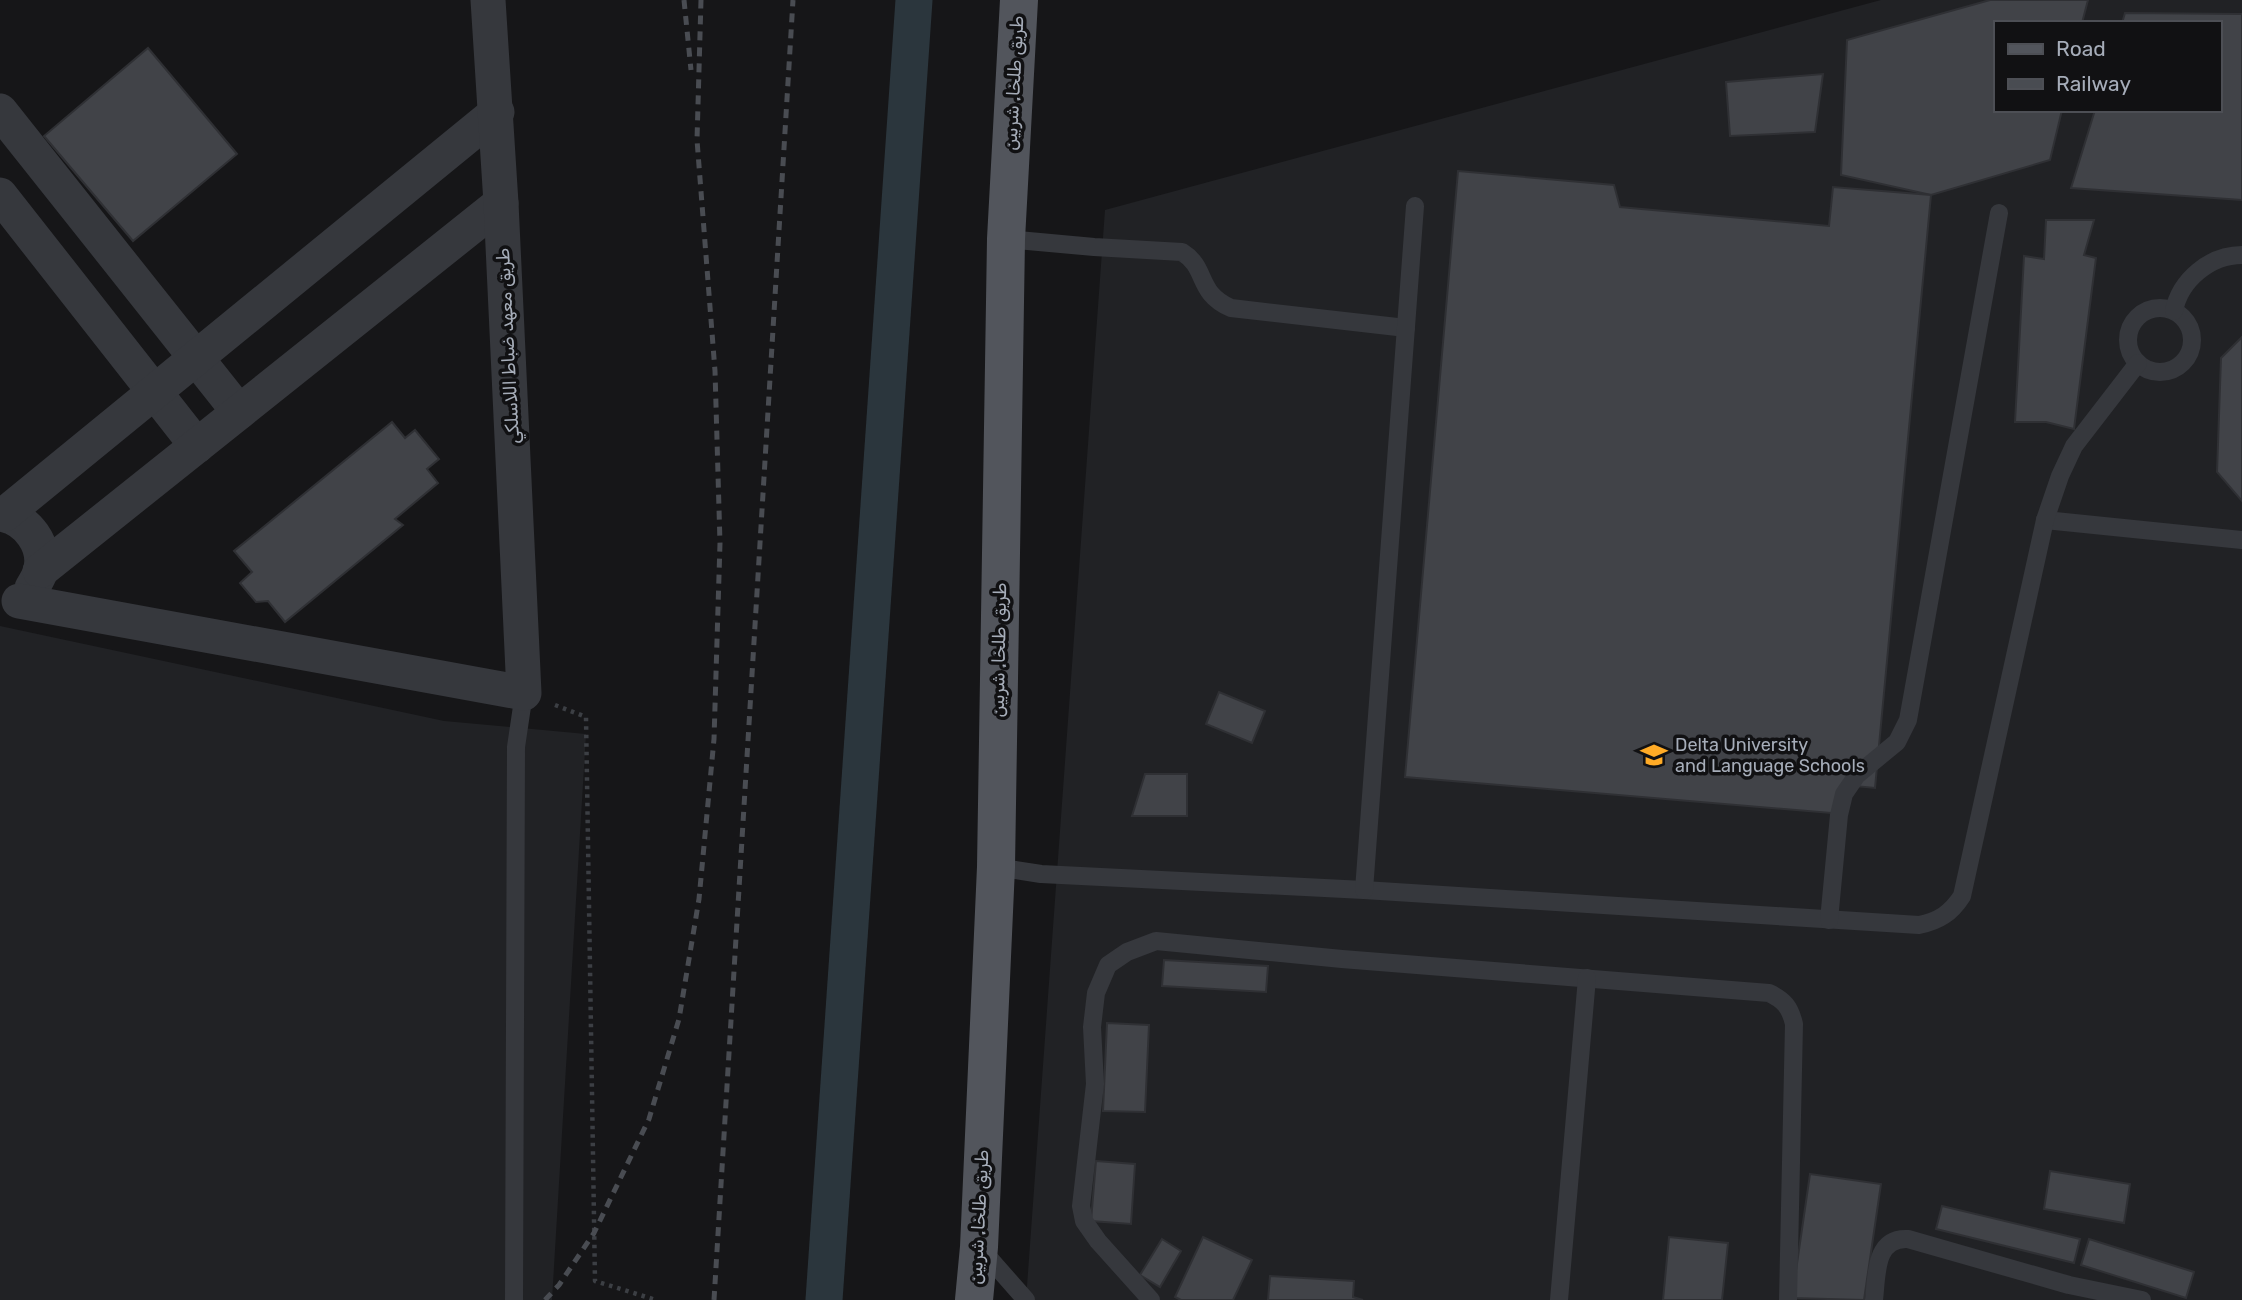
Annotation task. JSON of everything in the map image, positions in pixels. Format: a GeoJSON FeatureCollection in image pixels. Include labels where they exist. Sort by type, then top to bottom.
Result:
{"type":"FeatureCollection","features":[{"type":"Feature","properties":{"kind":"main road","name":"طريق طلخا, شربين"},"geometry":{"type":"LineString","coordinates":[[974,1300],[979,1247],[996,867],[1006,239],[1019,0]]}},
{"type":"Feature","properties":{"kind":"street","name":"طريق معهد ضباط اللاسلكي"},"geometry":{"type":"LineString","coordinates":[[488,0],[502,203],[524,693]]}},
{"type":"Feature","properties":{"kind":"street"},"geometry":{"type":"LineString","coordinates":[[0,111],[239,412]]}},
{"type":"Feature","properties":{"kind":"street"},"geometry":{"type":"LineString","coordinates":[[9,604],[33,588],[40,571],[41,552],[34,535],[22,522],[3,514],[496,112]]}},
{"type":"Feature","properties":{"kind":"street"},"geometry":{"type":"LineString","coordinates":[[0,195],[197,446]]}},
{"type":"Feature","properties":{"kind":"street"},"geometry":{"type":"LineString","coordinates":[[40,571],[502,203]]}},
{"type":"Feature","properties":{"kind":"street"},"geometry":{"type":"LineString","coordinates":[[9,604],[524,693]]}},
{"type":"Feature","properties":{"kind":"lane"},"geometry":{"type":"LineString","coordinates":[[1364,890],[1415,206]]}},
{"type":"Feature","properties":{"kind":"lane"},"geometry":{"type":"LineString","coordinates":[[1829,920],[1839,815],[1844,794],[1857,775],[1897,742],[1908,720],[1999,213]]}},
{"type":"Feature","properties":{"kind":"lane"},"geometry":{"type":"LineString","coordinates":[[1006,239],[1182,252],[1191,258],[1211,295],[1231,308],[1406,328]]}},
{"type":"Feature","properties":{"kind":"lane"},"geometry":{"type":"LineString","coordinates":[[2174,311],[2176,298],[2191,276],[2211,263],[2236,255],[2242,256]]}},
{"type":"Feature","properties":{"kind":"lane"},"geometry":{"type":"LineString","coordinates":[[2151,309],[2174,311],[2183,317],[2189,326],[2191,348],[2179,366],[2169,371],[2147,369],[2131,355],[2129,332],[2141,314],[2151,309]]}},
{"type":"Feature","properties":{"kind":"lane"},"geometry":{"type":"LineString","coordinates":[[996,867],[1041,874],[1364,890],[1919,925],[1933,923],[1955,907],[1962,896],[2045,520],[2060,476],[2074,446],[2138,363]]}},
{"type":"Feature","properties":{"kind":"lane"},"geometry":{"type":"LineString","coordinates":[[2045,520],[2242,540]]}},
{"type":"Feature","properties":{"kind":"lane"},"geometry":{"type":"LineString","coordinates":[[514,1300],[516,747],[524,693]]}},
{"type":"Feature","properties":{"kind":"lane"},"geometry":{"type":"LineString","coordinates":[[1152,1300],[1098,1241],[1084,1221],[1081,1206],[1095,1084],[1095,1003],[1101,979],[1108,965],[1127,952],[1156,941],[1769,993],[1779,997],[1787,1004],[1794,1024],[1788,1300]]}},
{"type":"Feature","properties":{"kind":"lane"},"geometry":{"type":"LineString","coordinates":[[1559,1300],[1587,978]]}},
{"type":"Feature","properties":{"kind":"lane"},"geometry":{"type":"LineString","coordinates":[[1874,1300],[1880,1253],[1899,1238],[2067,1293],[2142,1300]]}},
{"type":"Feature","properties":{"kind":"lane"},"geometry":{"type":"LineString","coordinates":[[979,1247],[1026,1300]]}},
{"type":"Feature","properties":{"kind":"path"},"geometry":{"type":"LineString","coordinates":[[524,693],[586,718],[595,1281],[656,1300]]}},
{"type":"Feature","properties":{"kind":"shaded area","name":"Delta University and Language Schools"},"geometry":{"type":"Polygon","coordinates":[[[1881,0],[2242,0],[2242,1300],[1026,1300],[1105,210],[1881,0]]]}},
{"type":"Feature","properties":{"kind":"shaded area"},"geometry":{"type":"Polygon","coordinates":[[[0,626],[444,721],[586,734],[552,1300],[0,1300],[0,626]]]}},
{"type":"Feature","properties":{"kind":"building"},"geometry":{"type":"Polygon","coordinates":[[[1990,0],[2088,0],[2083,21],[1994,21],[1994,112],[2062,112],[2050,160],[1931,195],[1841,175],[1847,40],[1990,0]]]}},
{"type":"Feature","properties":{"kind":"building"},"geometry":{"type":"Polygon","coordinates":[[[2125,13],[2242,14],[2242,200],[2071,188],[2094,112],[2221,112],[2221,21],[2123,21],[2125,13]]]}},
{"type":"Feature","properties":{"kind":"building"},"geometry":{"type":"Polygon","coordinates":[[[148,48],[237,154],[133,241],[44,136],[148,48]]]}},
{"type":"Feature","properties":{"kind":"building"},"geometry":{"type":"Polygon","coordinates":[[[1823,74],[1815,132],[1730,136],[1726,82],[1823,74]]]}},
{"type":"Feature","properties":{"kind":"building"},"geometry":{"type":"Polygon","coordinates":[[[1458,171],[1614,185],[1620,207],[1829,226],[1833,187],[1931,195],[1875,788],[1845,785],[1843,814],[1405,777],[1458,171]]]}},
{"type":"Feature","properties":{"kind":"building"},"geometry":{"type":"Polygon","coordinates":[[[2046,220],[2094,220],[2084,255],[2096,258],[2074,429],[2046,422],[2015,422],[2024,256],[2044,259],[2046,220]]]}},
{"type":"Feature","properties":{"kind":"building"},"geometry":{"type":"Polygon","coordinates":[[[2242,337],[2242,501],[2217,472],[2221,358],[2242,337]]]}},
{"type":"Feature","properties":{"kind":"building"},"geometry":{"type":"Polygon","coordinates":[[[392,422],[405,438],[415,430],[439,459],[427,469],[438,483],[395,519],[403,525],[285,622],[268,601],[256,602],[240,583],[252,572],[234,551],[392,422]]]}},
{"type":"Feature","properties":{"kind":"building"},"geometry":{"type":"Polygon","coordinates":[[[1219,692],[1265,711],[1252,743],[1206,724],[1219,692]]]}},
{"type":"Feature","properties":{"kind":"building"},"geometry":{"type":"Polygon","coordinates":[[[1145,774],[1187,774],[1187,816],[1132,816],[1145,774]]]}},
{"type":"Feature","properties":{"kind":"building"},"geometry":{"type":"Polygon","coordinates":[[[1164,960],[1268,966],[1266,992],[1162,986],[1164,960]]]}},
{"type":"Feature","properties":{"kind":"building"},"geometry":{"type":"Polygon","coordinates":[[[1107,1023],[1149,1025],[1145,1112],[1103,1111],[1107,1023]]]}},
{"type":"Feature","properties":{"kind":"building"},"geometry":{"type":"Polygon","coordinates":[[[1096,1161],[1135,1164],[1131,1224],[1091,1221],[1096,1161]]]}},
{"type":"Feature","properties":{"kind":"building"},"geometry":{"type":"Polygon","coordinates":[[[2050,1171],[2130,1184],[2124,1223],[2044,1209],[2050,1171]]]}},
{"type":"Feature","properties":{"kind":"building"},"geometry":{"type":"Polygon","coordinates":[[[1810,1174],[1881,1184],[1864,1300],[1792,1298],[1810,1174]]]}},
{"type":"Feature","properties":{"kind":"building"},"geometry":{"type":"Polygon","coordinates":[[[1942,1206],[2080,1239],[2074,1263],[1936,1229],[1942,1206]]]}},
{"type":"Feature","properties":{"kind":"building"},"geometry":{"type":"Polygon","coordinates":[[[1203,1237],[1252,1260],[1233,1300],[1181,1300],[1175,1297],[1203,1237]]]}},
{"type":"Feature","properties":{"kind":"building"},"geometry":{"type":"Polygon","coordinates":[[[1669,1237],[1728,1243],[1722,1300],[1663,1300],[1669,1237]]]}},
{"type":"Feature","properties":{"kind":"building"},"geometry":{"type":"Polygon","coordinates":[[[1162,1239],[1181,1251],[1160,1287],[1140,1275],[1162,1239]]]}},
{"type":"Feature","properties":{"kind":"building"},"geometry":{"type":"Polygon","coordinates":[[[2089,1239],[2194,1272],[2186,1298],[2081,1265],[2089,1239]]]}},
{"type":"Feature","properties":{"kind":"building"},"geometry":{"type":"Polygon","coordinates":[[[1270,1276],[1354,1281],[1353,1297],[1363,1300],[1268,1300],[1270,1276]]]}},
{"type":"Feature","properties":{"kind":"waterway"},"geometry":{"type":"LineString","coordinates":[[824,1300],[914,0]]}},
{"type":"Feature","properties":{"kind":"railway"},"geometry":{"type":"LineString","coordinates":[[684,0],[691,70]]}},
{"type":"Feature","properties":{"kind":"railway"},"geometry":{"type":"LineString","coordinates":[[545,1300],[559,1285],[594,1233],[649,1119],[679,1019],[699,899],[714,739],[720,543],[715,371],[697,140],[701,0]]}},
{"type":"Feature","properties":{"kind":"railway"},"geometry":{"type":"LineString","coordinates":[[714,1300],[793,0]]}},
{"type":"Feature","properties":{"kind":"place","name":"Delta University and Language Schools"},"geometry":{"type":"Point","coordinates":[1654,755]}}]}
